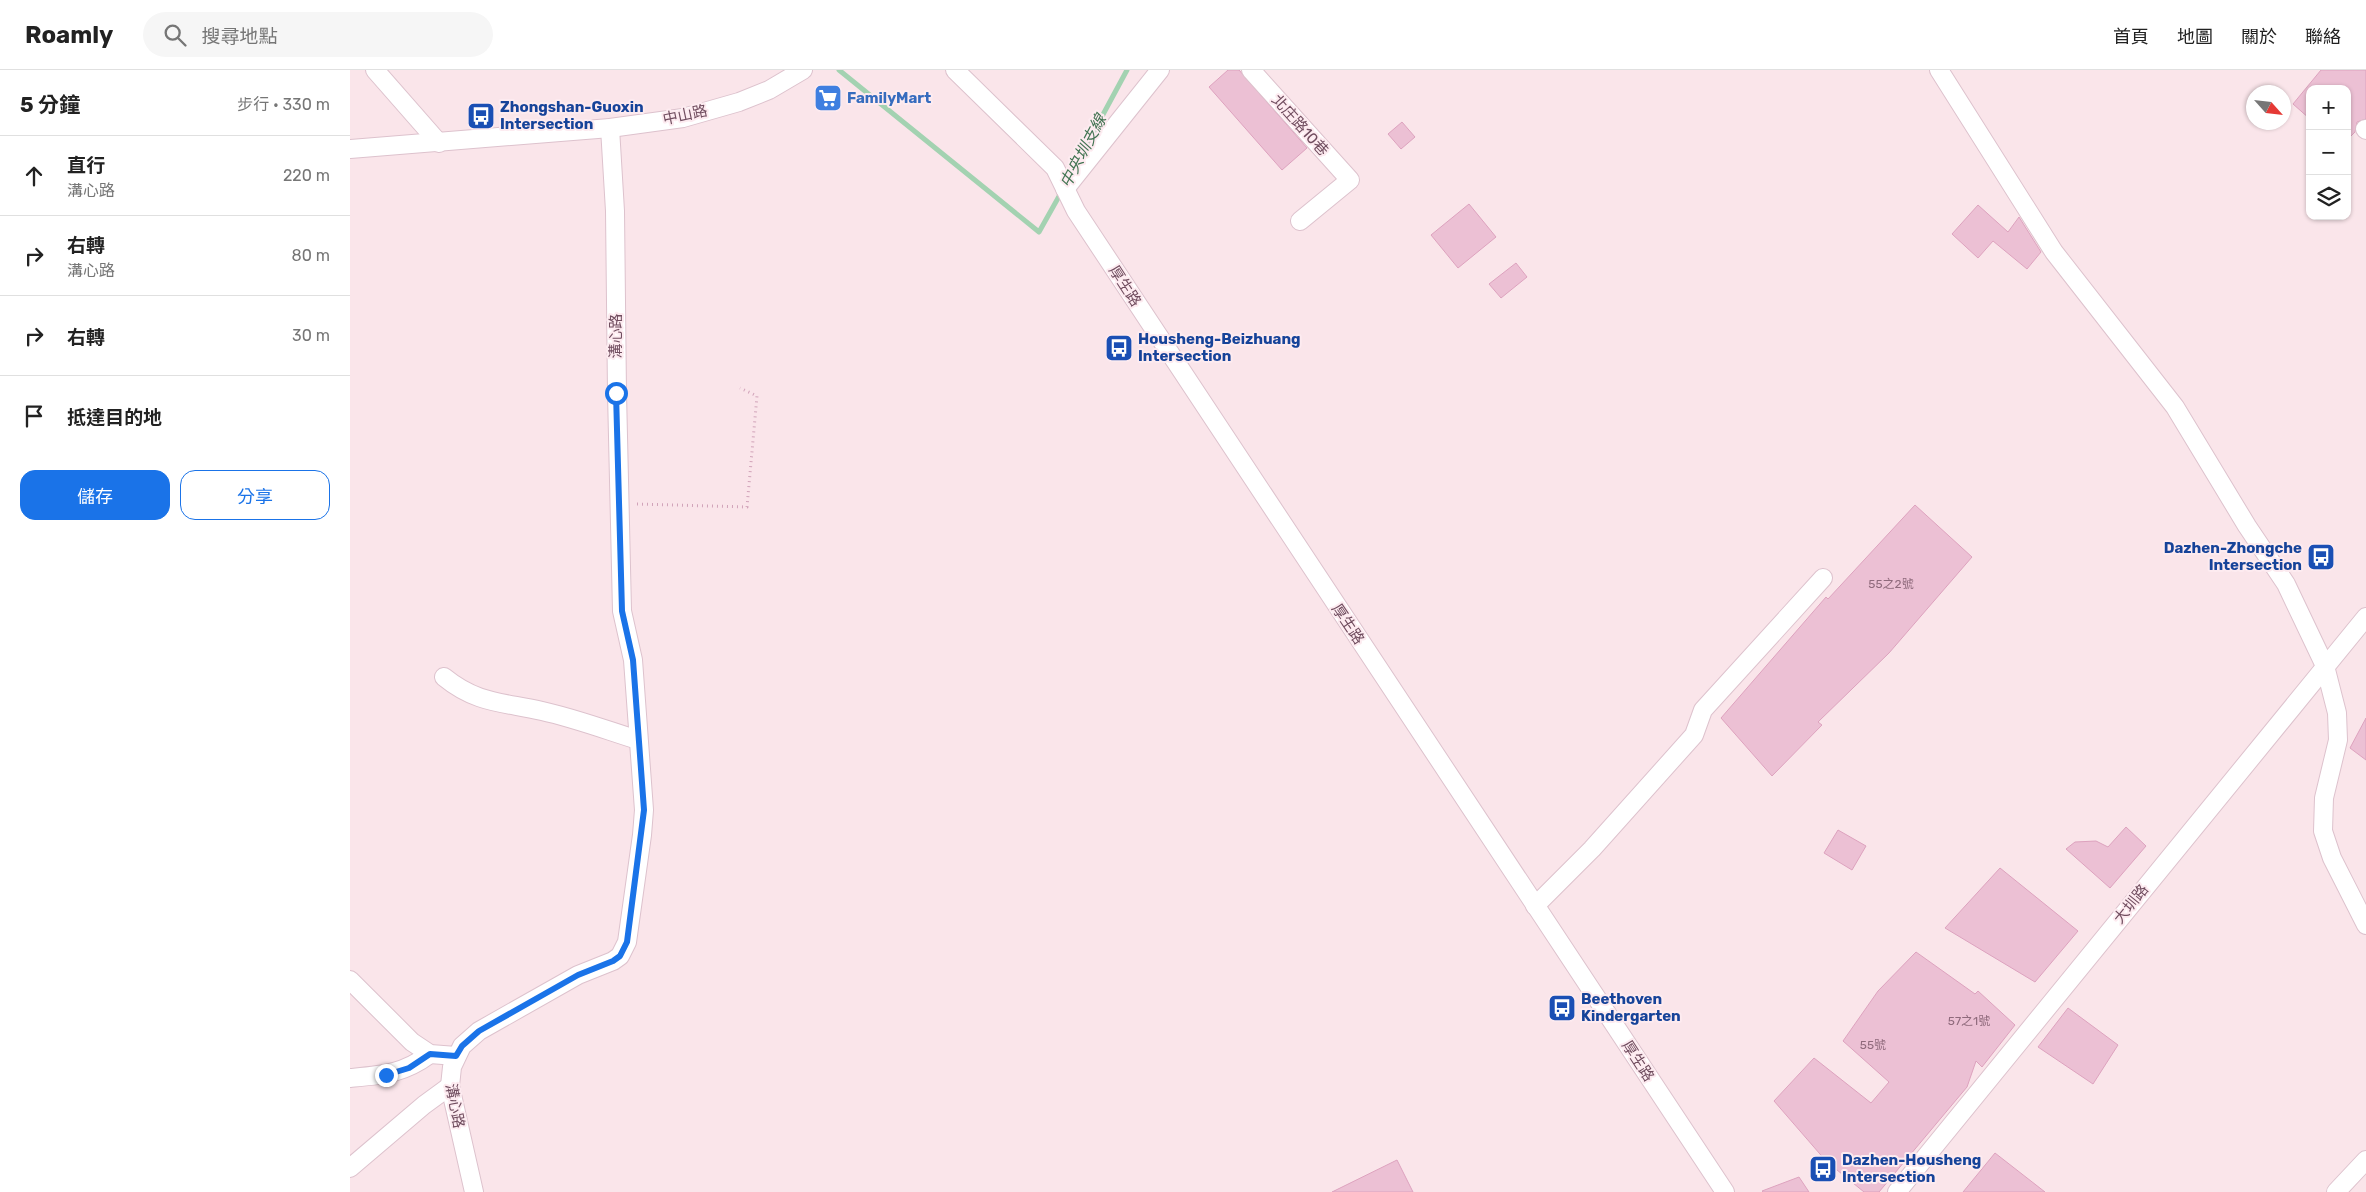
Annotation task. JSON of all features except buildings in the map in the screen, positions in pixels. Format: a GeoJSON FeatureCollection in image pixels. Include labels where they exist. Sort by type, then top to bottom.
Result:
{"type":"FeatureCollection","features":[{"type":"Feature","properties":{"kind":"street"},"geometry":{"type":"LineString","coordinates":[[375,70],[440,143]]}},
{"type":"Feature","properties":{"kind":"street","name":"中山路"},"geometry":{"type":"LineString","coordinates":[[350,149],[610,128],[683,118],[739,102],[769,90],[804,70]]}},
{"type":"Feature","properties":{"kind":"street","name":"厚生路"},"geometry":{"type":"LineString","coordinates":[[956,70],[1055,168],[1076,211],[1264,499],[1724,1192]]}},
{"type":"Feature","properties":{"kind":"street"},"geometry":{"type":"LineString","coordinates":[[1065,189],[1160,70]]}},
{"type":"Feature","properties":{"kind":"street","name":"北庄路10巷"},"geometry":{"type":"LineString","coordinates":[[1251,70],[1350,180],[1300,221]]}},
{"type":"Feature","properties":{"kind":"street"},"geometry":{"type":"LineString","coordinates":[[1939,70],[2054,252],[2175,407],[2247,526],[2286,584],[2325,666],[2338,726],[2336,750],[2324,798],[2323,831],[2332,858],[2366,925]]}},
{"type":"Feature","properties":{"kind":"street","name":"溝心路"},"geometry":{"type":"LineString","coordinates":[[474,1192],[450,1086],[452,1067],[456,1056],[462,1046],[479,1031],[578,975],[613,961],[624,949],[627,942],[644,823],[633,660],[622,611],[618,504],[615,211],[610,128]]}},
{"type":"Feature","properties":{"kind":"street"},"geometry":{"type":"LineString","coordinates":[[1535,906],[1592,849],[1694,735],[1703,710],[1823,578]]}},
{"type":"Feature","properties":{"kind":"street","name":"大圳路"},"geometry":{"type":"LineString","coordinates":[[1897,1192],[2366,616]]}},
{"type":"Feature","properties":{"kind":"street"},"geometry":{"type":"LineString","coordinates":[[444,678],[459,690],[479,699],[543,711],[638,740]]}},
{"type":"Feature","properties":{"kind":"street"},"geometry":{"type":"LineString","coordinates":[[350,980],[412,1042],[430,1054],[456,1056]]}},
{"type":"Feature","properties":{"kind":"street"},"geometry":{"type":"LineString","coordinates":[[350,1078],[396,1073],[409,1068],[430,1054]]}},
{"type":"Feature","properties":{"kind":"street"},"geometry":{"type":"LineString","coordinates":[[350,1168],[424,1104],[450,1086]]}},
{"type":"Feature","properties":{"kind":"street"},"geometry":{"type":"LineString","coordinates":[[2336,1192],[2366,1160]]}},
{"type":"Feature","properties":{"kind":"path"},"geometry":{"type":"LineString","coordinates":[[618,504],[747,507],[758,396],[740,388]]}},
{"type":"Feature","properties":{"kind":"waterway"},"geometry":{"type":"LineString","coordinates":[[839,70],[1039,232],[1062,191]]}},
{"type":"Feature","properties":{"kind":"waterway","name":"中央圳支線"},"geometry":{"type":"LineString","coordinates":[[1079,159],[1127,70]]}},
{"type":"Feature","properties":{"kind":"place","name":"FamilyMart"},"geometry":{"type":"Point","coordinates":[828,98]}},
{"type":"Feature","properties":{"kind":"place","name":"Zhongshan-Guoxin Intersection"},"geometry":{"type":"Point","coordinates":[481,116]}},
{"type":"Feature","properties":{"kind":"place","name":"Housheng-Beizhuang Intersection"},"geometry":{"type":"Point","coordinates":[1119,348]}},
{"type":"Feature","properties":{"kind":"place","name":"Dazhen-Zhongche Intersection"},"geometry":{"type":"Point","coordinates":[2321,557]}},
{"type":"Feature","properties":{"kind":"place","name":"Beethoven Kindergarten"},"geometry":{"type":"Point","coordinates":[1562,1008]}},
{"type":"Feature","properties":{"kind":"place","name":"Dazhen-Housheng Intersection"},"geometry":{"type":"Point","coordinates":[1823,1169]}},
{"type":"Feature","properties":{"kind":"route"},"geometry":{"type":"LineString","coordinates":[[386,1075],[409,1068],[430,1054],[456,1056],[462,1046],[479,1031],[578,975],[613,961],[620,956],[627,942],[644,823],[644,810],[633,660],[622,611],[616,393]]}}]}
